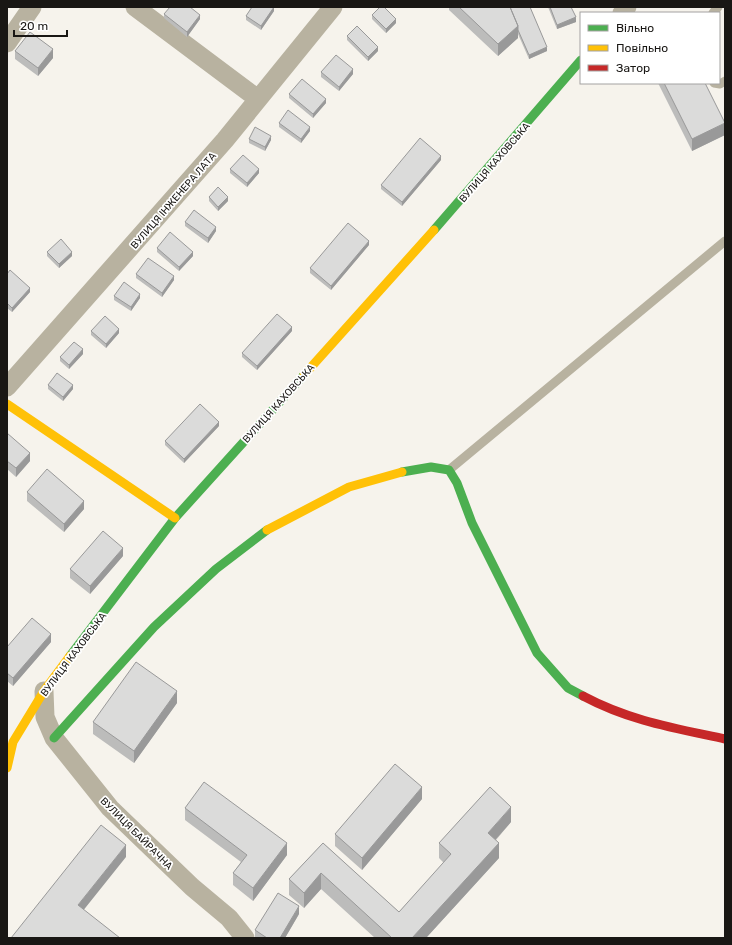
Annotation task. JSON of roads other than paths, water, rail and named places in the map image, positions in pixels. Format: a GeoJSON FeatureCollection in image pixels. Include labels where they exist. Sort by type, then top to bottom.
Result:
{"type":"FeatureCollection","features":[{"type":"Feature","properties":{"kind":"street"},"geometry":{"type":"LineString","coordinates":[[7,43],[32,7]]}},
{"type":"Feature","properties":{"kind":"street"},"geometry":{"type":"LineString","coordinates":[[135,7],[258,99]]}},
{"type":"Feature","properties":{"kind":"street","name":"ВУЛИЦЯ ІНЖЕНЕРА ЛАТА"},"geometry":{"type":"LineString","coordinates":[[7,387],[225,140],[333,7]]}},
{"type":"Feature","properties":{"kind":"street","name":"ВУЛИЦЯ КАХОВСЬКА"},"geometry":{"type":"LineString","coordinates":[[7,768],[13,742],[44,691],[175,518],[432,234],[580,61]]}},
{"type":"Feature","properties":{"kind":"street"},"geometry":{"type":"LineString","coordinates":[[7,404],[175,518]]}},
{"type":"Feature","properties":{"kind":"street"},"geometry":{"type":"LineString","coordinates":[[54,738],[154,627],[216,569],[267,530],[349,487],[404,472],[431,467],[449,470],[457,483],[472,523],[537,653],[568,688],[604,707],[648,723],[725,739]]}},
{"type":"Feature","properties":{"kind":"street","name":"ВУЛИЦЯ БАЙРАЧНА"},"geometry":{"type":"LineString","coordinates":[[44,691],[46,717],[54,738],[110,808],[192,887],[229,918],[245,938]]}},
{"type":"Feature","properties":{"kind":"lane"},"geometry":{"type":"LineString","coordinates":[[449,470],[725,241]]}}]}
